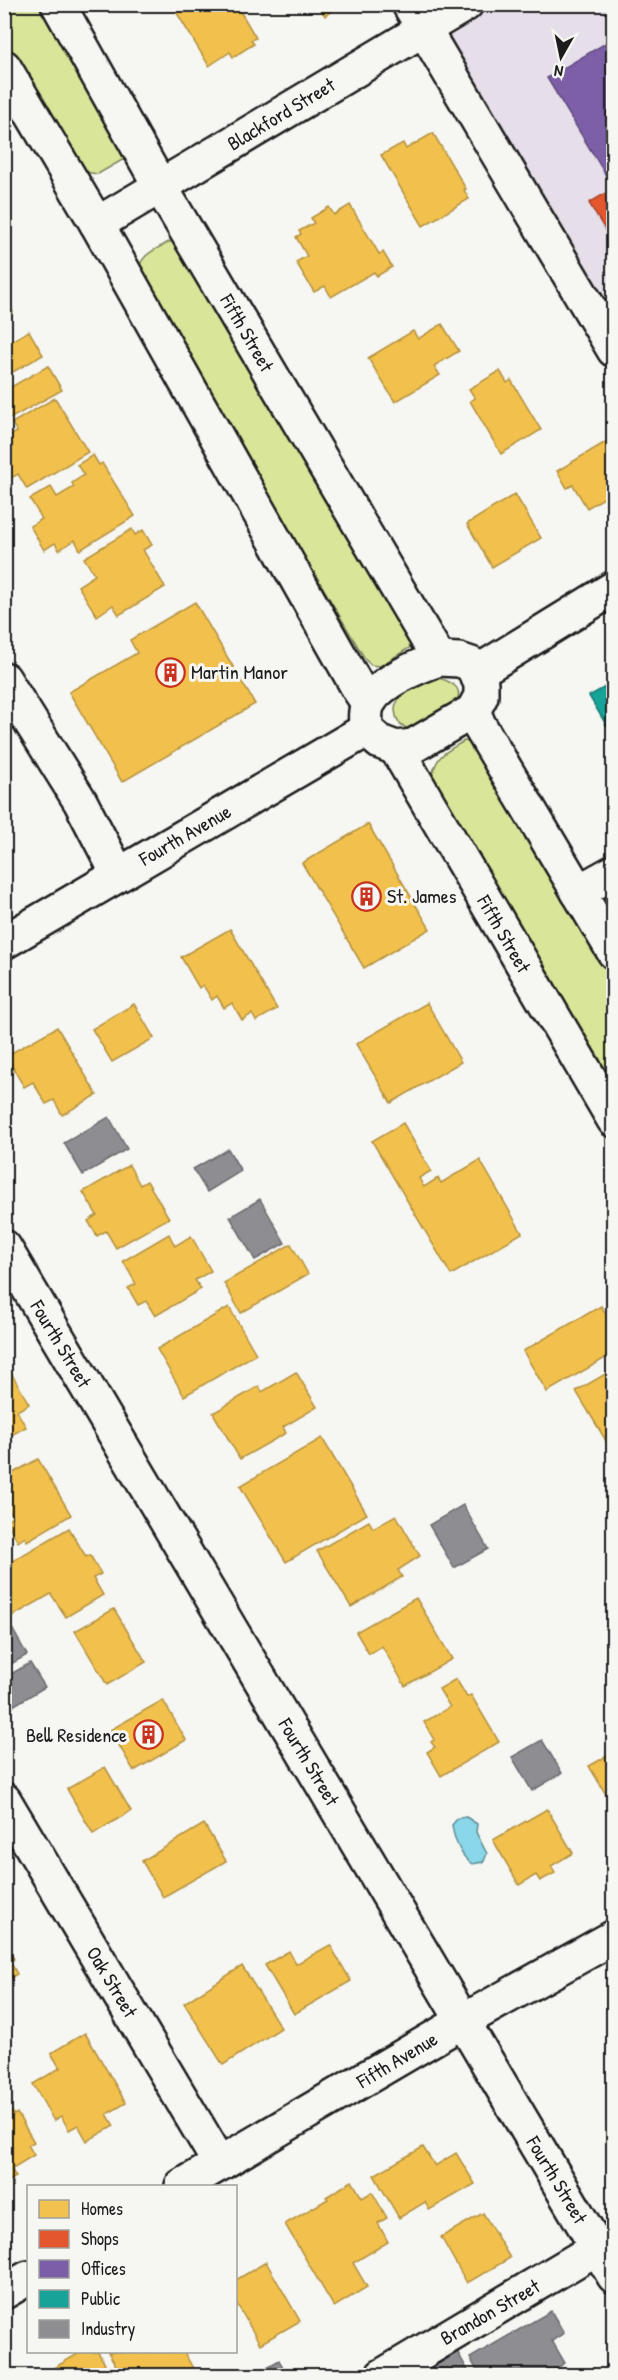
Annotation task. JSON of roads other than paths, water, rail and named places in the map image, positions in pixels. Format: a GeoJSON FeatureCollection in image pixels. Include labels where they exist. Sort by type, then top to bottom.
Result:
{"type":"FeatureCollection","features":[{"type":"Feature","properties":{"kind":"street","name":"Fifth Street"},"geometry":{"type":"LineString","coordinates":[[58,4],[160,186],[439,659]]}},
{"type":"Feature","properties":{"kind":"street","name":"Blackford Street"},"geometry":{"type":"LineString","coordinates":[[97,224],[160,186],[416,17],[466,4]]}},
{"type":"Feature","properties":{"kind":"street"},"geometry":{"type":"LineString","coordinates":[[416,17],[614,350]]}},
{"type":"Feature","properties":{"kind":"street"},"geometry":{"type":"LineString","coordinates":[[4,67],[97,224],[358,688],[367,716],[380,742],[396,748],[413,746],[473,711],[482,696],[481,683],[471,664],[459,660],[439,659],[421,665],[380,688],[367,716]]}},
{"type":"Feature","properties":{"kind":"street"},"geometry":{"type":"LineString","coordinates":[[476,674],[614,588]]}},
{"type":"Feature","properties":{"kind":"street"},"geometry":{"type":"LineString","coordinates":[[4,679],[80,801],[118,874]]}},
{"type":"Feature","properties":{"kind":"street"},"geometry":{"type":"LineString","coordinates":[[473,711],[614,952]]}},
{"type":"Feature","properties":{"kind":"street","name":"Fourth Avenue"},"geometry":{"type":"LineString","coordinates":[[4,942],[118,874],[367,716]]}},
{"type":"Feature","properties":{"kind":"street","name":"Fifth Street"},"geometry":{"type":"LineString","coordinates":[[396,748],[614,1120]]}},
{"type":"Feature","properties":{"kind":"street"},"geometry":{"type":"LineString","coordinates":[[578,892],[614,872]]}},
{"type":"Feature","properties":{"kind":"street","name":"Fourth Street"},"geometry":{"type":"LineString","coordinates":[[4,1247],[614,2276]]}},
{"type":"Feature","properties":{"kind":"street","name":"Oak Street"},"geometry":{"type":"LineString","coordinates":[[4,1800],[220,2164]]}},
{"type":"Feature","properties":{"kind":"street","name":"Fifth Avenue"},"geometry":{"type":"LineString","coordinates":[[186,2185],[463,2021],[614,1937]]}},
{"type":"Feature","properties":{"kind":"street","name":"Brandon Street"},"geometry":{"type":"LineString","coordinates":[[382,2376],[597,2248]]}},
{"type":"Feature","properties":{"kind":"street"},"geometry":{"type":"LineString","coordinates":[[4,2292],[27,2279]]}},
{"type":"Feature","properties":{"kind":"water"},"geometry":{"type":"Polygon","coordinates":[[[466,1817],[477,1824],[476,1832],[487,1854],[483,1862],[472,1864],[461,1852],[456,1841],[452,1825],[458,1818],[466,1817]]]}},
{"type":"Feature","properties":{"kind":"place","name":"Martin Manor"},"geometry":{"type":"Point","coordinates":[170,672]}},
{"type":"Feature","properties":{"kind":"place","name":"St. James"},"geometry":{"type":"Point","coordinates":[366,896]}},
{"type":"Feature","properties":{"kind":"place","name":"Bell Residence"},"geometry":{"type":"Point","coordinates":[148,1735]}}]}
